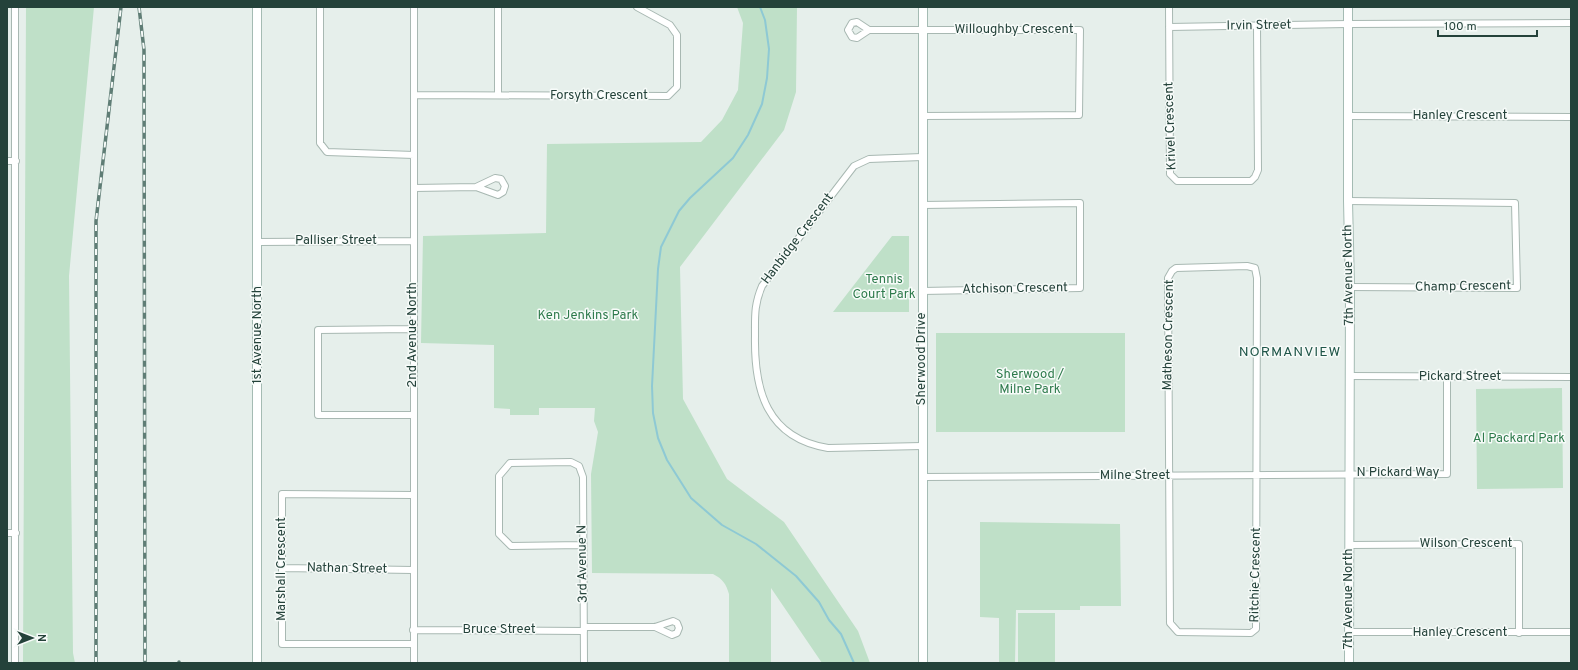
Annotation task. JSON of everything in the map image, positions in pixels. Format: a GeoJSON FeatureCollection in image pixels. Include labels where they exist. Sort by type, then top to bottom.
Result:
{"type":"FeatureCollection","features":[{"type":"Feature","properties":{"kind":"street"},"geometry":{"type":"LineString","coordinates":[[15,7],[15,663]]}},
{"type":"Feature","properties":{"kind":"street","name":"1st Avenue North"},"geometry":{"type":"LineString","coordinates":[[257,663],[258,7]]}},
{"type":"Feature","properties":{"kind":"street"},"geometry":{"type":"LineString","coordinates":[[320,7],[320,143],[327,152],[414,155]]}},
{"type":"Feature","properties":{"kind":"street","name":"2nd Avenue North"},"geometry":{"type":"LineString","coordinates":[[414,7],[414,663]]}},
{"type":"Feature","properties":{"kind":"street"},"geometry":{"type":"LineString","coordinates":[[498,7],[498,95]]}},
{"type":"Feature","properties":{"kind":"street","name":"Forsyth Crescent"},"geometry":{"type":"LineString","coordinates":[[414,95],[668,96],[677,87],[677,35],[670,25],[637,7]]}},
{"type":"Feature","properties":{"kind":"street","name":"Sherwood Drive"},"geometry":{"type":"LineString","coordinates":[[923,7],[923,663]]}},
{"type":"Feature","properties":{"kind":"street","name":"Krivel Crescent"},"geometry":{"type":"LineString","coordinates":[[1169,7],[1170,174],[1177,181],[1250,181],[1255,177],[1258,170],[1257,26]]}},
{"type":"Feature","properties":{"kind":"street","name":"7th Avenue North"},"geometry":{"type":"LineString","coordinates":[[1348,7],[1348,201],[1350,287],[1349,663]]}},
{"type":"Feature","properties":{"kind":"street","name":"Irvin Street"},"geometry":{"type":"LineString","coordinates":[[1169,28],[1348,24],[1571,23]]}},
{"type":"Feature","properties":{"kind":"street"},"geometry":{"type":"LineString","coordinates":[[869,30],[922,30]]}},
{"type":"Feature","properties":{"kind":"street","name":"Willoughby Crescent"},"geometry":{"type":"LineString","coordinates":[[922,30],[1080,30],[1079,115],[922,116]]}},
{"type":"Feature","properties":{"kind":"street","name":"Hanley Crescent"},"geometry":{"type":"LineString","coordinates":[[1349,116],[1571,117]]}},
{"type":"Feature","properties":{"kind":"street","name":"Hanbidge Crescent"},"geometry":{"type":"LineString","coordinates":[[922,157],[869,159],[854,166],[762,286],[755,302],[754,356],[760,393],[766,405],[777,423],[800,440],[828,448],[922,446]]}},
{"type":"Feature","properties":{"kind":"street"},"geometry":{"type":"LineString","coordinates":[[7,161],[16,161]]}},
{"type":"Feature","properties":{"kind":"street"},"geometry":{"type":"LineString","coordinates":[[414,188],[476,187]]}},
{"type":"Feature","properties":{"kind":"street","name":"Champ Crescent"},"geometry":{"type":"LineString","coordinates":[[1348,201],[1515,203],[1516,288],[1350,287]]}},
{"type":"Feature","properties":{"kind":"street","name":"Atchison Crescent"},"geometry":{"type":"LineString","coordinates":[[922,205],[1080,202],[1080,288],[922,292]]}},
{"type":"Feature","properties":{"kind":"street","name":"Palliser Street"},"geometry":{"type":"LineString","coordinates":[[258,242],[414,241]]}},
{"type":"Feature","properties":{"kind":"street","name":"Matheson Crescent"},"geometry":{"type":"LineString","coordinates":[[1169,476],[1168,278],[1172,271],[1176,268],[1247,266],[1255,268],[1257,278],[1257,476]]}},
{"type":"Feature","properties":{"kind":"street"},"geometry":{"type":"LineString","coordinates":[[413,329],[318,330],[318,415],[413,415]]}},
{"type":"Feature","properties":{"kind":"street","name":"Pickard Street"},"geometry":{"type":"LineString","coordinates":[[1349,376],[1446,378],[1571,377]]}},
{"type":"Feature","properties":{"kind":"street","name":"N Pickard Way"},"geometry":{"type":"LineString","coordinates":[[1349,473],[1447,474],[1446,378]]}},
{"type":"Feature","properties":{"kind":"street","name":"3rd Avenue N"},"geometry":{"type":"LineString","coordinates":[[583,545],[512,546],[498,534],[499,476],[510,463],[571,462],[579,466],[583,477],[584,663]]}},
{"type":"Feature","properties":{"kind":"street","name":"Milne Street"},"geometry":{"type":"LineString","coordinates":[[922,477],[1257,476],[1349,473]]}},
{"type":"Feature","properties":{"kind":"street","name":"Ritchie Crescent"},"geometry":{"type":"LineString","coordinates":[[1169,476],[1170,624],[1178,632],[1251,633],[1256,629],[1258,620],[1257,476]]}},
{"type":"Feature","properties":{"kind":"street","name":"Marshall Crescent"},"geometry":{"type":"LineString","coordinates":[[413,495],[282,494],[282,644],[414,644]]}},
{"type":"Feature","properties":{"kind":"street"},"geometry":{"type":"LineString","coordinates":[[7,533],[16,533]]}},
{"type":"Feature","properties":{"kind":"street","name":"Wilson Crescent"},"geometry":{"type":"LineString","coordinates":[[1349,545],[1518,544],[1519,633]]}},
{"type":"Feature","properties":{"kind":"street","name":"Nathan Street"},"geometry":{"type":"LineString","coordinates":[[282,568],[413,570]]}},
{"type":"Feature","properties":{"kind":"street","name":"Bruce Street"},"geometry":{"type":"LineString","coordinates":[[414,630],[655,627]]}},
{"type":"Feature","properties":{"kind":"street","name":"Hanley Crescent"},"geometry":{"type":"LineString","coordinates":[[1350,632],[1571,632]]}},
{"type":"Feature","properties":{"kind":"green space"},"geometry":{"type":"Polygon","coordinates":[[[26,7],[94,7],[69,276],[73,653],[75,663],[23,663],[26,7]]]}},
{"type":"Feature","properties":{"kind":"green space","name":"Ken Jenkins Park"},"geometry":{"type":"Polygon","coordinates":[[[737,7],[797,7],[796,92],[784,130],[680,267],[683,399],[727,479],[784,522],[858,631],[870,663],[822,663],[771,588],[771,663],[729,663],[729,594],[724,582],[713,574],[592,573],[591,474],[598,432],[594,421],[595,408],[539,408],[539,415],[510,415],[510,409],[494,408],[494,345],[421,343],[423,236],[546,233],[547,144],[701,142],[722,120],[738,90],[743,23],[737,7]]]}},
{"type":"Feature","properties":{"kind":"green space","name":"Tennis Court Park"},"geometry":{"type":"Polygon","coordinates":[[[892,236],[909,236],[909,312],[833,312],[892,236]]]}},
{"type":"Feature","properties":{"kind":"green space","name":"Sherwood / Milne Park"},"geometry":{"type":"Polygon","coordinates":[[[936,333],[1125,333],[1125,432],[936,432],[936,333]]]}},
{"type":"Feature","properties":{"kind":"green space","name":"Al Packard Park"},"geometry":{"type":"Polygon","coordinates":[[[1562,388],[1563,488],[1477,489],[1476,389],[1562,388]]]}},
{"type":"Feature","properties":{"kind":"green space"},"geometry":{"type":"Polygon","coordinates":[[[980,522],[1120,524],[1121,606],[1080,606],[1080,610],[1016,610],[1015,663],[999,663],[999,618],[980,617],[980,522]]]}},
{"type":"Feature","properties":{"kind":"green space"},"geometry":{"type":"Polygon","coordinates":[[[1018,613],[1055,613],[1055,663],[1018,663],[1018,613]]]}},
{"type":"Feature","properties":{"kind":"waterway"},"geometry":{"type":"LineString","coordinates":[[760,7],[765,20],[769,49],[767,78],[762,104],[748,135],[733,158],[690,198],[679,211],[661,247],[658,269],[652,386],[653,413],[658,438],[667,460],[691,498],[722,525],[756,544],[796,576],[819,602],[829,620],[841,634],[854,663]]}},
{"type":"Feature","properties":{"kind":"railway"},"geometry":{"type":"LineString","coordinates":[[96,663],[96,221],[121,7]]}},
{"type":"Feature","properties":{"kind":"railway"},"geometry":{"type":"LineString","coordinates":[[139,7],[144,50],[145,663]]}},
{"type":"Feature","properties":{"kind":"district","name":"NORMANVIEW"},"geometry":{"type":"Point","coordinates":[1290,352]}}]}
